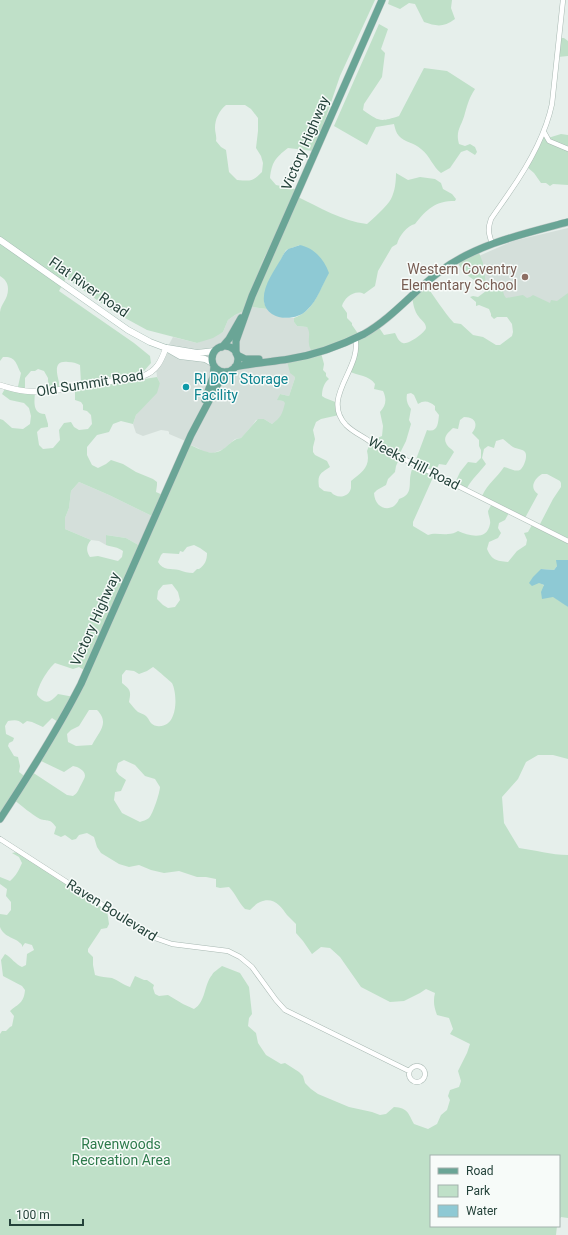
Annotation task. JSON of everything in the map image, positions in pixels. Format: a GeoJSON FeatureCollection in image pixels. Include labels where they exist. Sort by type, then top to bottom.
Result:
{"type":"FeatureCollection","features":[{"type":"Feature","properties":{"kind":"main road","name":"Victory Highway"},"geometry":{"type":"LineString","coordinates":[[236,354],[236,341],[252,296],[382,0]]}},
{"type":"Feature","properties":{"kind":"main road"},"geometry":{"type":"LineString","coordinates":[[290,359],[245,359],[236,354],[230,347],[222,347],[215,351],[212,359],[213,365],[217,370],[226,372],[235,367],[290,359],[330,349],[369,330],[385,319],[427,282],[451,264],[478,249],[568,222]]}},
{"type":"Feature","properties":{"kind":"main road","name":"Flat River Road"},"geometry":{"type":"LineString","coordinates":[[0,240],[117,323],[150,342],[166,348],[180,356],[205,358],[213,365]]}},
{"type":"Feature","properties":{"kind":"main road","name":"Victory Highway"},"geometry":{"type":"LineString","coordinates":[[222,347],[229,339],[252,296]]}},
{"type":"Feature","properties":{"kind":"main road","name":"Flat River Road"},"geometry":{"type":"LineString","coordinates":[[166,348],[189,353],[215,351]]}},
{"type":"Feature","properties":{"kind":"main road"},"geometry":{"type":"LineString","coordinates":[[235,367],[237,361],[236,354]]}},
{"type":"Feature","properties":{"kind":"main road","name":"Victory Highway"},"geometry":{"type":"LineString","coordinates":[[198,421],[213,377],[213,365]]}},
{"type":"Feature","properties":{"kind":"main road","name":"Victory Highway"},"geometry":{"type":"LineString","coordinates":[[0,819],[42,755],[63,719],[94,656],[198,421],[220,380],[226,372]]}},
{"type":"Feature","properties":{"kind":"street"},"geometry":{"type":"LineString","coordinates":[[492,244],[488,230],[491,218],[520,177],[544,132],[552,104],[564,0]]}},
{"type":"Feature","properties":{"kind":"street"},"geometry":{"type":"LineString","coordinates":[[544,132],[549,141],[568,149]]}},
{"type":"Feature","properties":{"kind":"street","name":"Weeks Hill Road"},"geometry":{"type":"LineString","coordinates":[[355,338],[356,352],[338,400],[340,417],[347,427],[372,443],[568,541]]}},
{"type":"Feature","properties":{"kind":"street","name":"Old Summit Road"},"geometry":{"type":"LineString","coordinates":[[0,385],[22,392],[37,392],[143,376],[155,370],[166,348]]}},
{"type":"Feature","properties":{"kind":"street","name":"Raven Boulevard"},"geometry":{"type":"LineString","coordinates":[[0,839],[152,937],[172,944],[228,951],[240,957],[252,967],[285,1010],[409,1071]]}},
{"type":"Feature","properties":{"kind":"shaded area","name":"Western Coventry Elementary School"},"geometry":{"type":"Polygon","coordinates":[[[568,228],[568,308],[546,318],[491,294],[472,259],[513,241],[568,228]]]}},
{"type":"Feature","properties":{"kind":"shaded area"},"geometry":{"type":"Polygon","coordinates":[[[252,307],[267,309],[274,315],[285,318],[294,318],[294,322],[297,326],[307,327],[310,332],[313,354],[294,376],[295,378],[289,396],[280,394],[278,400],[286,403],[280,418],[272,424],[264,419],[256,420],[241,438],[235,439],[224,449],[213,453],[204,452],[188,444],[188,442],[169,434],[168,431],[161,430],[143,436],[136,433],[133,424],[136,415],[160,383],[157,377],[156,368],[173,337],[197,343],[223,332],[228,320],[252,307]]]}},
{"type":"Feature","properties":{"kind":"shaded area"},"geometry":{"type":"Polygon","coordinates":[[[79,482],[156,518],[142,547],[126,538],[106,535],[106,545],[65,529],[65,518],[69,508],[71,491],[79,482]]]}},
{"type":"Feature","properties":{"kind":"green space","name":"Ravenwoods Recreation Area"},"geometry":{"type":"Polygon","coordinates":[[[0,0],[375,0],[340,76],[313,151],[288,148],[273,164],[270,178],[276,185],[299,190],[258,270],[298,197],[340,217],[367,224],[391,199],[395,186],[396,173],[408,180],[420,177],[435,179],[441,183],[443,189],[452,194],[456,199],[455,201],[442,202],[432,207],[415,224],[406,229],[401,235],[397,244],[392,247],[378,271],[375,286],[364,294],[354,293],[347,297],[342,306],[347,313],[347,318],[352,323],[359,335],[378,326],[384,335],[395,333],[399,340],[403,343],[409,342],[420,335],[425,330],[426,326],[416,312],[412,296],[425,284],[454,323],[461,324],[473,335],[483,337],[496,345],[500,345],[512,336],[512,324],[507,317],[497,317],[494,319],[491,316],[489,309],[479,305],[476,306],[476,302],[470,297],[478,297],[486,291],[483,284],[468,276],[457,262],[478,250],[483,263],[486,284],[490,288],[503,291],[506,298],[523,295],[527,298],[533,295],[550,303],[551,300],[557,301],[568,293],[568,560],[565,560],[554,570],[541,569],[540,583],[552,595],[568,607],[568,759],[553,755],[538,755],[526,762],[518,779],[502,797],[504,823],[519,848],[568,855],[568,1218],[561,1217],[560,1218],[560,1155],[430,1155],[430,1227],[557,1227],[556,1235],[0,1235],[0,1034],[2,1031],[6,1031],[12,1026],[14,1016],[10,1011],[22,1001],[25,990],[22,986],[3,976],[1,960],[5,954],[22,967],[26,965],[27,954],[34,950],[32,945],[25,943],[22,947],[17,940],[4,933],[0,927],[0,914],[7,915],[11,910],[11,902],[6,896],[7,889],[0,884],[0,877],[10,881],[17,873],[22,863],[19,857],[12,853],[17,852],[107,911],[109,924],[107,928],[101,929],[88,949],[88,952],[93,957],[95,975],[112,978],[130,987],[135,976],[147,980],[154,985],[153,988],[155,994],[159,996],[168,995],[194,1009],[201,1002],[209,979],[215,971],[222,966],[240,973],[249,987],[252,1014],[249,1018],[248,1026],[256,1033],[258,1043],[266,1055],[281,1064],[285,1063],[299,1072],[303,1076],[305,1083],[318,1094],[349,1107],[380,1115],[386,1114],[394,1107],[402,1109],[409,1114],[414,1124],[428,1129],[437,1124],[441,1115],[447,1110],[450,1100],[448,1096],[450,1090],[459,1087],[461,1081],[458,1071],[470,1044],[450,1034],[453,1029],[449,1018],[437,1015],[434,1004],[435,993],[426,989],[404,1001],[390,1002],[361,987],[340,957],[330,948],[321,947],[312,954],[296,933],[296,924],[279,905],[273,901],[265,900],[258,903],[250,910],[245,909],[229,887],[216,887],[216,879],[197,877],[179,871],[164,873],[139,865],[129,867],[119,864],[101,853],[97,847],[94,837],[87,833],[79,835],[76,839],[72,840],[65,835],[61,837],[54,834],[56,827],[52,822],[40,819],[14,800],[0,819],[0,419],[12,428],[23,429],[30,424],[31,416],[29,408],[24,403],[10,400],[2,394],[6,387],[17,391],[21,373],[13,359],[3,357],[0,361],[0,312],[7,296],[8,289],[6,281],[0,276],[0,0]],[[226,105],[221,110],[216,121],[216,141],[226,150],[229,172],[237,180],[248,181],[256,178],[262,172],[263,163],[256,148],[258,118],[251,109],[245,105],[226,105]],[[300,245],[286,250],[271,278],[264,302],[267,309],[252,307],[235,315],[228,320],[223,332],[213,338],[197,343],[147,330],[114,312],[66,278],[59,291],[134,343],[150,356],[151,363],[144,371],[81,383],[80,365],[73,362],[62,362],[57,367],[60,388],[50,390],[48,378],[44,371],[38,369],[31,371],[25,378],[25,391],[35,393],[34,400],[36,410],[41,414],[45,414],[48,424],[48,427],[41,428],[37,432],[39,445],[43,449],[53,448],[60,440],[59,430],[64,423],[71,422],[74,427],[79,430],[88,429],[92,424],[91,415],[87,411],[83,410],[83,405],[81,402],[75,400],[75,390],[157,377],[160,383],[157,393],[136,415],[133,424],[121,421],[113,424],[109,432],[97,435],[87,447],[87,455],[92,465],[98,468],[111,460],[123,464],[136,472],[153,479],[157,482],[156,492],[165,496],[188,444],[203,451],[212,453],[217,452],[235,440],[241,438],[258,419],[264,419],[272,424],[281,415],[285,403],[277,400],[280,394],[289,396],[295,378],[290,373],[287,361],[313,354],[309,345],[309,334],[307,327],[297,326],[294,322],[294,318],[307,310],[316,299],[328,273],[300,245]],[[356,341],[321,353],[324,364],[323,370],[329,379],[324,386],[322,396],[338,403],[339,415],[321,419],[316,422],[313,430],[315,439],[313,452],[315,455],[327,461],[330,467],[320,474],[319,487],[336,496],[345,496],[350,491],[351,481],[365,469],[367,465],[367,451],[371,441],[382,436],[383,426],[380,412],[385,405],[385,397],[383,391],[374,389],[375,384],[373,381],[367,377],[349,371],[356,341]],[[411,393],[407,394],[408,404],[411,409],[409,420],[411,424],[406,441],[399,455],[400,457],[395,472],[388,479],[386,485],[374,493],[378,504],[385,508],[389,508],[397,504],[399,499],[404,497],[409,491],[411,472],[427,430],[431,431],[437,427],[439,415],[435,410],[435,406],[429,402],[418,404],[414,395],[411,393]],[[464,417],[460,420],[458,429],[453,428],[445,437],[447,445],[454,452],[446,465],[439,464],[413,522],[413,526],[428,535],[451,534],[458,531],[477,536],[485,533],[490,522],[488,511],[493,502],[482,496],[484,491],[504,467],[520,470],[525,461],[526,454],[524,451],[513,447],[503,439],[496,441],[494,448],[488,446],[484,449],[482,458],[486,464],[467,488],[455,483],[460,472],[468,462],[476,463],[481,458],[479,440],[472,433],[475,427],[475,422],[471,418],[464,417]],[[542,474],[537,478],[533,486],[535,492],[538,494],[525,518],[510,511],[505,520],[499,523],[498,528],[501,533],[498,538],[489,542],[487,549],[491,556],[495,559],[508,562],[517,551],[526,545],[527,540],[524,533],[528,532],[533,523],[539,526],[561,487],[560,481],[547,474],[542,474]],[[79,482],[71,491],[69,508],[65,518],[65,529],[91,540],[87,548],[90,557],[98,556],[118,561],[122,557],[123,551],[106,545],[106,535],[126,538],[142,547],[156,518],[79,482]],[[194,545],[187,547],[183,552],[180,551],[179,554],[163,553],[158,562],[165,568],[193,573],[203,566],[207,558],[207,553],[194,545]],[[172,584],[163,585],[158,591],[157,599],[168,608],[175,607],[180,600],[178,592],[172,584]],[[55,663],[41,682],[37,695],[48,702],[58,694],[74,697],[86,671],[79,667],[73,669],[55,663]],[[153,667],[139,674],[134,671],[126,670],[122,675],[122,683],[130,691],[129,702],[135,710],[146,716],[153,725],[164,726],[173,717],[175,710],[175,695],[172,683],[153,667]],[[89,710],[79,726],[67,734],[68,742],[76,746],[92,745],[102,728],[103,719],[97,710],[89,710]],[[52,718],[43,727],[27,721],[23,724],[14,720],[8,721],[5,726],[6,734],[14,738],[8,746],[14,756],[18,757],[20,766],[19,772],[27,778],[32,772],[67,795],[73,796],[78,791],[85,776],[84,772],[78,767],[73,766],[64,772],[41,761],[61,724],[52,718]],[[124,760],[118,763],[116,771],[126,780],[121,791],[115,792],[114,800],[122,813],[140,822],[148,819],[151,816],[160,790],[160,787],[155,779],[145,776],[135,765],[124,760]]]}},
{"type":"Feature","properties":{"kind":"green space"},"geometry":{"type":"Polygon","coordinates":[[[389,0],[452,0],[451,8],[455,19],[443,25],[424,22],[415,4],[409,3],[400,9],[388,4],[389,0]]]}},
{"type":"Feature","properties":{"kind":"green space"},"geometry":{"type":"Polygon","coordinates":[[[379,24],[388,29],[381,49],[385,53],[382,77],[364,104],[363,110],[380,120],[399,116],[424,68],[447,71],[475,89],[471,95],[459,128],[458,139],[459,144],[465,146],[470,144],[475,147],[477,152],[475,155],[467,150],[461,152],[450,168],[441,173],[421,149],[399,136],[396,132],[394,124],[376,127],[367,145],[334,126],[379,24]]]}},
{"type":"Feature","properties":{"kind":"green space"},"geometry":{"type":"Polygon","coordinates":[[[560,38],[564,38],[568,41],[568,56],[558,57],[560,38]]]}},
{"type":"Feature","properties":{"kind":"green space"},"geometry":{"type":"Polygon","coordinates":[[[544,134],[548,138],[561,134],[568,135],[568,185],[553,184],[550,186],[546,183],[541,183],[534,173],[527,167],[544,134]]]}},
{"type":"Feature","properties":{"kind":"water"},"geometry":{"type":"Polygon","coordinates":[[[300,245],[314,251],[324,263],[329,273],[317,297],[307,310],[296,316],[282,318],[270,313],[266,308],[264,302],[265,291],[272,274],[285,252],[288,249],[300,245]]]}},
{"type":"Feature","properties":{"kind":"water"},"geometry":{"type":"Polygon","coordinates":[[[556,560],[568,560],[568,607],[553,597],[542,599],[541,592],[544,585],[539,583],[532,586],[529,583],[541,569],[554,570],[557,566],[556,560]]]}},
{"type":"Feature","properties":{"kind":"place","name":"Western Coventry Elementary School"},"geometry":{"type":"Point","coordinates":[525,277]}},
{"type":"Feature","properties":{"kind":"place","name":"RI DOT Storage Facility"},"geometry":{"type":"Point","coordinates":[186,387]}}]}
